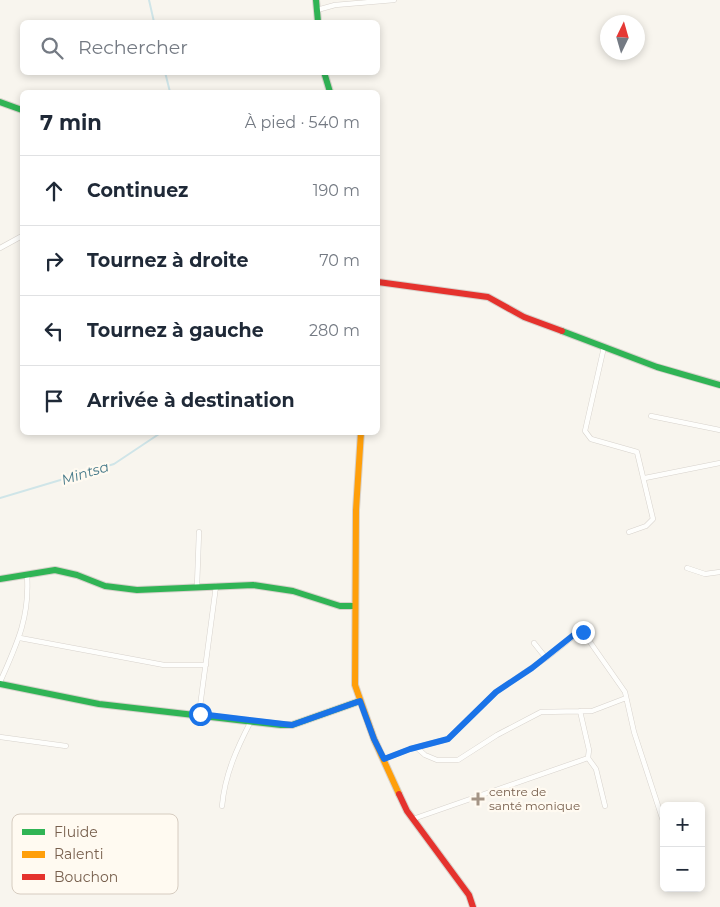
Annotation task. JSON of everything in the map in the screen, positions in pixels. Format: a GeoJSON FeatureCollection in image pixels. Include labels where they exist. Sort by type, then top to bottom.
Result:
{"type":"FeatureCollection","features":[{"type":"Feature","properties":{"kind":"street"},"geometry":{"type":"LineString","coordinates":[[316,0],[318,20]]}},
{"type":"Feature","properties":{"kind":"street"},"geometry":{"type":"LineString","coordinates":[[317,10],[335,5],[394,0]]}},
{"type":"Feature","properties":{"kind":"street"},"geometry":{"type":"LineString","coordinates":[[325,75],[329,90]]}},
{"type":"Feature","properties":{"kind":"street"},"geometry":{"type":"LineString","coordinates":[[0,102],[20,109]]}},
{"type":"Feature","properties":{"kind":"street"},"geometry":{"type":"LineString","coordinates":[[0,248],[20,237]]}},
{"type":"Feature","properties":{"kind":"street"},"geometry":{"type":"LineString","coordinates":[[380,282],[488,297],[524,317],[657,367],[720,384]]}},
{"type":"Feature","properties":{"kind":"street"},"geometry":{"type":"LineString","coordinates":[[604,346],[585,431],[591,439],[637,452],[645,478],[653,519],[646,526],[629,532]]}},
{"type":"Feature","properties":{"kind":"street"},"geometry":{"type":"LineString","coordinates":[[651,416],[720,430]]}},
{"type":"Feature","properties":{"kind":"street"},"geometry":{"type":"LineString","coordinates":[[361,435],[356,510],[355,686],[374,739],[407,811],[469,895],[473,907]]}},
{"type":"Feature","properties":{"kind":"street"},"geometry":{"type":"LineString","coordinates":[[645,478],[720,463]]}},
{"type":"Feature","properties":{"kind":"street"},"geometry":{"type":"LineString","coordinates":[[197,586],[198,532]]}},
{"type":"Feature","properties":{"kind":"street"},"geometry":{"type":"LineString","coordinates":[[686,568],[705,574],[720,572]]}},
{"type":"Feature","properties":{"kind":"street"},"geometry":{"type":"LineString","coordinates":[[0,579],[55,570],[77,574],[105,586],[137,590],[253,585],[293,591],[340,606],[354,606]]}},
{"type":"Feature","properties":{"kind":"street"},"geometry":{"type":"LineString","coordinates":[[27,575],[29,598],[20,638],[0,683],[100,704],[292,725],[360,701]]}},
{"type":"Feature","properties":{"kind":"street"},"geometry":{"type":"LineString","coordinates":[[200,714],[216,586]]}},
{"type":"Feature","properties":{"kind":"street"},"geometry":{"type":"LineString","coordinates":[[384,759],[448,739],[496,692],[546,658],[576,633],[583,632],[626,692],[626,698],[660,811]]}},
{"type":"Feature","properties":{"kind":"street"},"geometry":{"type":"LineString","coordinates":[[20,638],[164,665],[206,665]]}},
{"type":"Feature","properties":{"kind":"street"},"geometry":{"type":"LineString","coordinates":[[534,643],[546,658]]}},
{"type":"Feature","properties":{"kind":"street"},"geometry":{"type":"LineString","coordinates":[[417,748],[425,755],[437,760],[458,760],[498,735],[541,712],[592,711],[626,698]]}},
{"type":"Feature","properties":{"kind":"street"},"geometry":{"type":"LineString","coordinates":[[580,711],[589,750],[588,758],[596,769],[605,806]]}},
{"type":"Feature","properties":{"kind":"street"},"geometry":{"type":"LineString","coordinates":[[222,806],[223,789],[234,754],[251,721]]}},
{"type":"Feature","properties":{"kind":"street"},"geometry":{"type":"LineString","coordinates":[[0,737],[66,746]]}},
{"type":"Feature","properties":{"kind":"street"},"geometry":{"type":"LineString","coordinates":[[413,819],[588,758]]}},
{"type":"Feature","properties":{"kind":"waterway","name":"Mintsa"},"geometry":{"type":"LineString","coordinates":[[149,0],[154,20]]}},
{"type":"Feature","properties":{"kind":"waterway","name":"Mintsa"},"geometry":{"type":"LineString","coordinates":[[166,75],[170,90]]}},
{"type":"Feature","properties":{"kind":"waterway","name":"Mintsa"},"geometry":{"type":"LineString","coordinates":[[0,498],[114,464],[158,435]]}},
{"type":"Feature","properties":{"kind":"traffic: fast"},"geometry":{"type":"LineString","coordinates":[[316,0],[318,20]]}},
{"type":"Feature","properties":{"kind":"traffic: fast"},"geometry":{"type":"LineString","coordinates":[[325,75],[329,90]]}},
{"type":"Feature","properties":{"kind":"traffic: fast"},"geometry":{"type":"LineString","coordinates":[[0,102],[20,109]]}},
{"type":"Feature","properties":{"kind":"traffic: fast"},"geometry":{"type":"LineString","coordinates":[[562,331],[657,367],[720,385]]}},
{"type":"Feature","properties":{"kind":"traffic: fast"},"geometry":{"type":"LineString","coordinates":[[0,579],[55,570],[77,575],[105,586],[137,590],[253,585],[293,591],[340,606],[354,606]]}},
{"type":"Feature","properties":{"kind":"traffic: fast"},"geometry":{"type":"LineString","coordinates":[[0,684],[99,704],[281,725],[292,725],[360,701]]}},
{"type":"Feature","properties":{"kind":"traffic: slow"},"geometry":{"type":"LineString","coordinates":[[361,435],[356,510],[355,685],[374,739],[399,794]]}},
{"type":"Feature","properties":{"kind":"traffic: jam"},"geometry":{"type":"LineString","coordinates":[[380,282],[488,297],[524,317],[562,331]]}},
{"type":"Feature","properties":{"kind":"traffic: jam"},"geometry":{"type":"LineString","coordinates":[[399,794],[407,811],[469,895],[473,907]]}},
{"type":"Feature","properties":{"kind":"place","name":"centre de santé monique"},"geometry":{"type":"Point","coordinates":[478,799]}},
{"type":"Feature","properties":{"kind":"route"},"geometry":{"type":"LineString","coordinates":[[200,714],[292,725],[360,701],[374,739],[384,759],[410,749],[448,739],[496,692],[546,658],[576,633],[583,632]]}}]}
